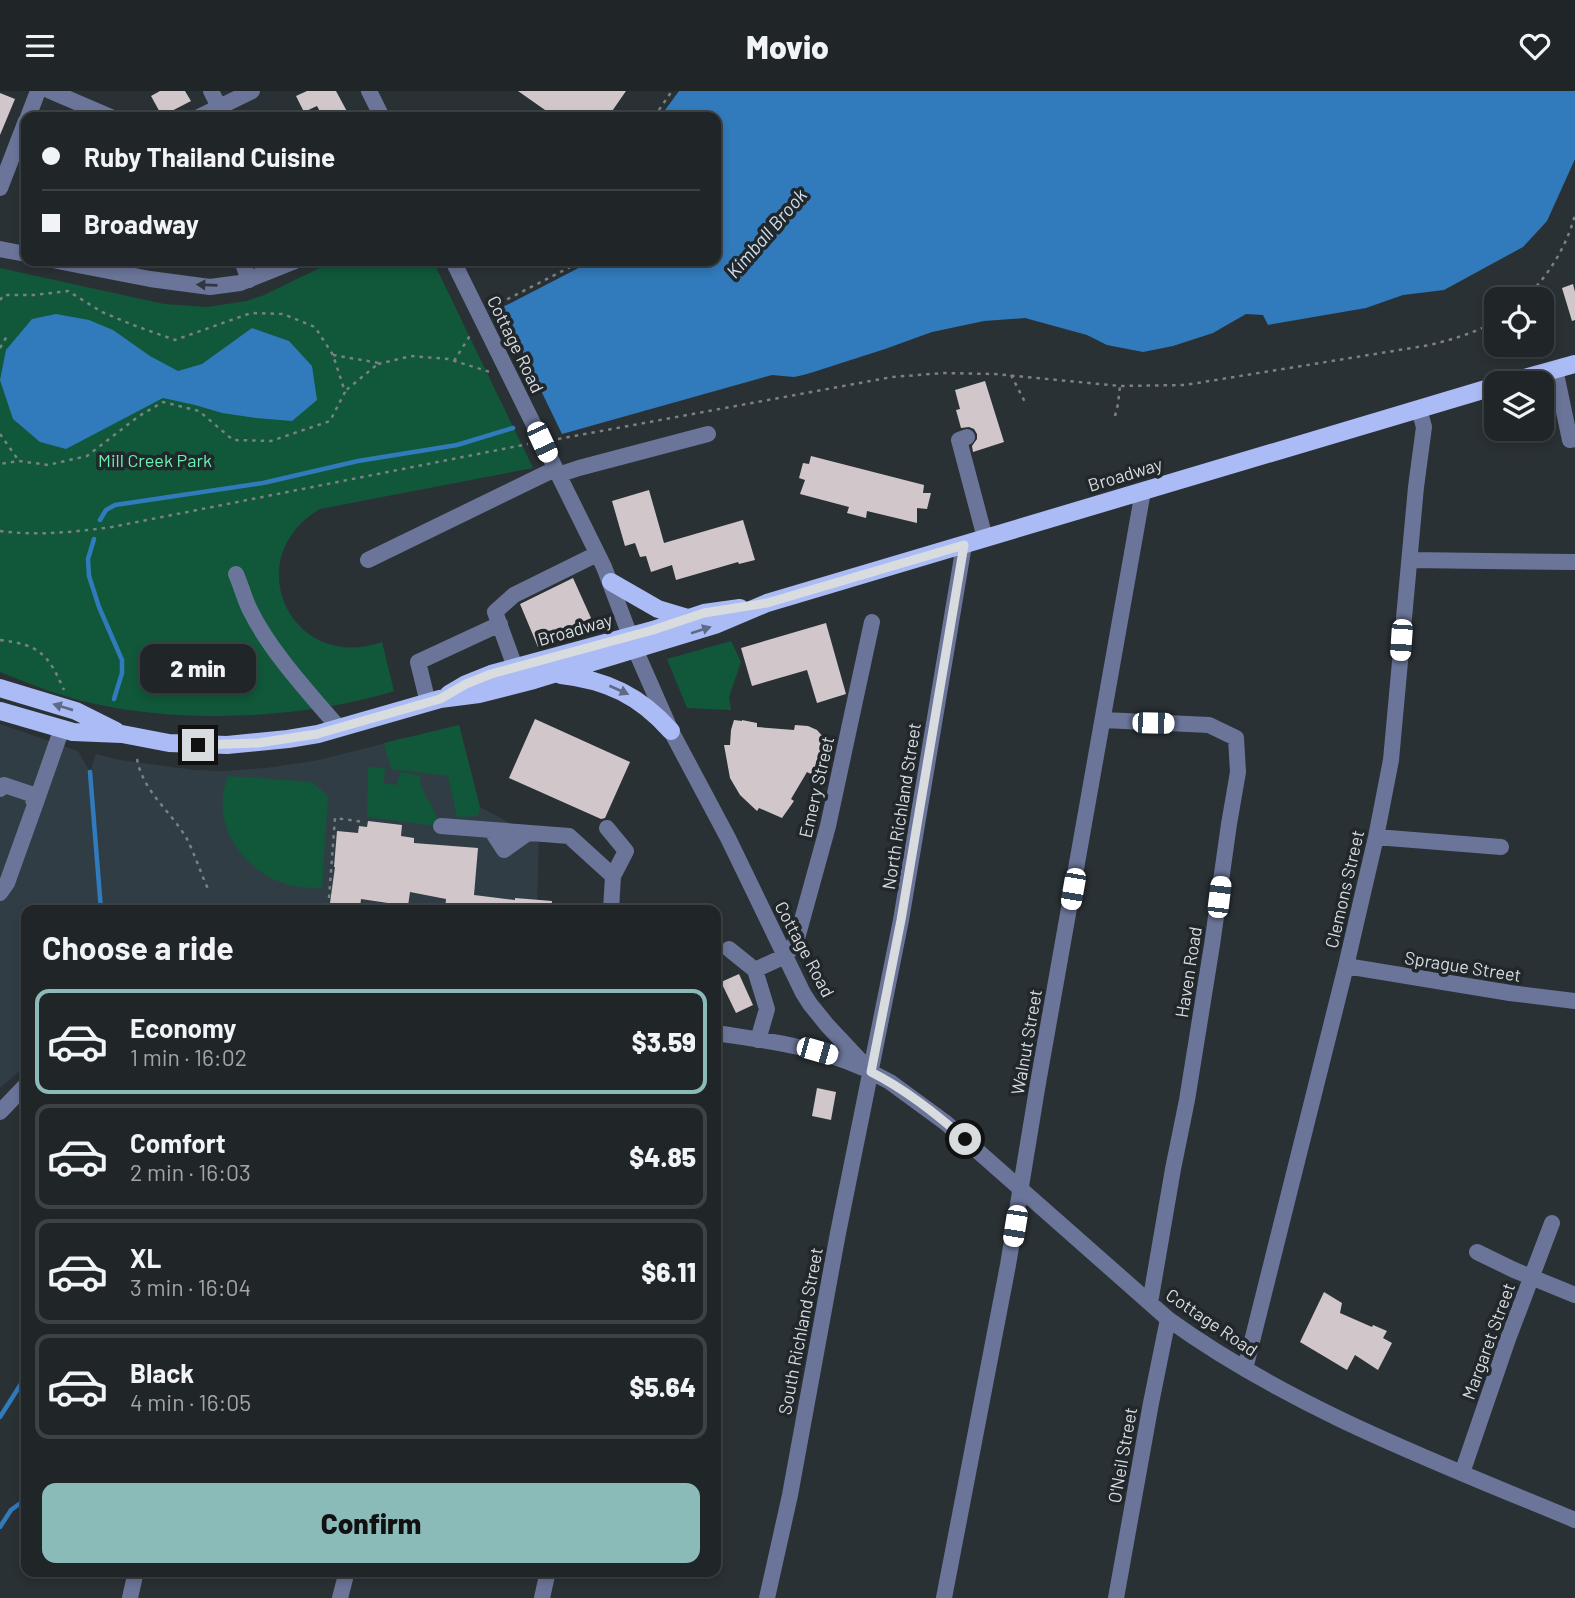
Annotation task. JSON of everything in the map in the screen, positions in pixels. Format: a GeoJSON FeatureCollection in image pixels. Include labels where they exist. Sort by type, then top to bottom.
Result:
{"type":"FeatureCollection","features":[{"type":"Feature","properties":{"kind":"main road"},"geometry":{"type":"LineString","coordinates":[[1548,371],[1575,363]]}},
{"type":"Feature","properties":{"kind":"main road","name":"Broadway"},"geometry":{"type":"LineString","coordinates":[[434,701],[491,674],[716,625],[767,603],[1484,390]]}},
{"type":"Feature","properties":{"kind":"main road"},"geometry":{"type":"LineString","coordinates":[[611,582],[658,609],[688,618]]}},
{"type":"Feature","properties":{"kind":"main road","name":"Broadway"},"geometry":{"type":"LineString","coordinates":[[0,711],[73,732],[122,734],[169,743],[227,745],[288,739],[317,734],[434,701],[479,694],[554,674],[633,642],[653,630],[688,618],[767,603]]}},
{"type":"Feature","properties":{"kind":"main road"},"geometry":{"type":"LineString","coordinates":[[554,674],[595,681],[626,693],[657,716],[671,731]]}},
{"type":"Feature","properties":{"kind":"main road","name":"Broadway"},"geometry":{"type":"LineString","coordinates":[[0,688],[76,711],[122,734]]}},
{"type":"Feature","properties":{"kind":"street"},"geometry":{"type":"LineString","coordinates":[[30,112],[38,91]]}},
{"type":"Feature","properties":{"kind":"street"},"geometry":{"type":"LineString","coordinates":[[50,91],[99,112]]}},
{"type":"Feature","properties":{"kind":"street"},"geometry":{"type":"LineString","coordinates":[[211,91],[219,107]]}},
{"type":"Feature","properties":{"kind":"street"},"geometry":{"type":"LineString","coordinates":[[209,112],[252,91]]}},
{"type":"Feature","properties":{"kind":"street"},"geometry":{"type":"LineString","coordinates":[[369,91],[380,112]]}},
{"type":"Feature","properties":{"kind":"street"},"geometry":{"type":"LineString","coordinates":[[0,188],[20,157]]}},
{"type":"Feature","properties":{"kind":"street"},"geometry":{"type":"LineString","coordinates":[[0,249],[21,253]]}},
{"type":"Feature","properties":{"kind":"street"},"geometry":{"type":"LineString","coordinates":[[83,266],[149,279],[211,287],[240,283],[255,272],[277,266]]}},
{"type":"Feature","properties":{"kind":"street","name":"Cottage Road"},"geometry":{"type":"LineString","coordinates":[[455,266],[611,582],[671,731],[728,838],[810,1004],[871,1072],[890,1082],[946,1123],[1168,1319],[1212,1349],[1365,1431],[1575,1520]]}},
{"type":"Feature","properties":{"kind":"street"},"geometry":{"type":"LineString","coordinates":[[1555,369],[1570,440],[1575,439]]}},
{"type":"Feature","properties":{"kind":"street","name":"Clemons Street"},"geometry":{"type":"LineString","coordinates":[[1245,1369],[1346,966],[1391,760],[1424,427],[1419,409]]}},
{"type":"Feature","properties":{"kind":"street"},"geometry":{"type":"LineString","coordinates":[[368,560],[556,472],[708,433]]}},
{"type":"Feature","properties":{"kind":"street"},"geometry":{"type":"LineString","coordinates":[[967,437],[959,440],[985,538]]}},
{"type":"Feature","properties":{"kind":"street","name":"Walnut Street"},"geometry":{"type":"LineString","coordinates":[[944,1598],[1022,1189],[1038,1083],[1143,491]]}},
{"type":"Feature","properties":{"kind":"street","name":"North Richland Street"},"geometry":{"type":"LineString","coordinates":[[871,1072],[901,920],[964,545]]}},
{"type":"Feature","properties":{"kind":"street"},"geometry":{"type":"LineString","coordinates":[[515,667],[495,612],[514,595],[597,554]]}},
{"type":"Feature","properties":{"kind":"street"},"geometry":{"type":"LineString","coordinates":[[1410,560],[1575,562]]}},
{"type":"Feature","properties":{"kind":"street"},"geometry":{"type":"LineString","coordinates":[[236,574],[249,609],[265,636],[339,728]]}},
{"type":"Feature","properties":{"kind":"street","name":"Emery Street"},"geometry":{"type":"LineString","coordinates":[[785,956],[796,942],[828,826],[872,622]]}},
{"type":"Feature","properties":{"kind":"street"},"geometry":{"type":"LineString","coordinates":[[434,701],[418,662],[500,624]]}},
{"type":"Feature","properties":{"kind":"street","name":"Haven Road"},"geometry":{"type":"LineString","coordinates":[[1104,720],[1209,725],[1236,738],[1238,760],[1190,1087],[1150,1303]]}},
{"type":"Feature","properties":{"kind":"street"},"geometry":{"type":"LineString","coordinates":[[2,885],[35,805],[62,728]]}},
{"type":"Feature","properties":{"kind":"street"},"geometry":{"type":"LineString","coordinates":[[0,789],[4,785],[31,794],[35,805]]}},
{"type":"Feature","properties":{"kind":"street"},"geometry":{"type":"LineString","coordinates":[[442,826],[528,833],[570,832],[613,880],[630,888]]}},
{"type":"Feature","properties":{"kind":"street"},"geometry":{"type":"LineString","coordinates":[[607,828],[626,851],[613,880],[608,905]]}},
{"type":"Feature","properties":{"kind":"street"},"geometry":{"type":"LineString","coordinates":[[1376,837],[1501,847]]}},
{"type":"Feature","properties":{"kind":"street"},"geometry":{"type":"LineString","coordinates":[[729,949],[755,969],[767,1009],[758,1040]]}},
{"type":"Feature","properties":{"kind":"street"},"geometry":{"type":"LineString","coordinates":[[755,969],[785,956]]}},
{"type":"Feature","properties":{"kind":"street","name":"Sprague Street"},"geometry":{"type":"LineString","coordinates":[[1346,966],[1575,1001]]}},
{"type":"Feature","properties":{"kind":"street"},"geometry":{"type":"LineString","coordinates":[[721,1034],[794,1045],[841,1058],[871,1072]]}},
{"type":"Feature","properties":{"kind":"street","name":"South Richland Street"},"geometry":{"type":"LineString","coordinates":[[767,1598],[790,1495],[838,1233],[871,1072]]}},
{"type":"Feature","properties":{"kind":"street"},"geometry":{"type":"LineString","coordinates":[[0,1112],[21,1090]]}},
{"type":"Feature","properties":{"kind":"street","name":"Margaret Street"},"geometry":{"type":"LineString","coordinates":[[1462,1473],[1552,1223]]}},
{"type":"Feature","properties":{"kind":"street"},"geometry":{"type":"LineString","coordinates":[[1477,1252],[1575,1295]]}},
{"type":"Feature","properties":{"kind":"street","name":"O'Neil Street"},"geometry":{"type":"LineString","coordinates":[[1116,1598],[1168,1319]]}},
{"type":"Feature","properties":{"kind":"street"},"geometry":{"type":"LineString","coordinates":[[130,1598],[134,1577]]}},
{"type":"Feature","properties":{"kind":"street"},"geometry":{"type":"LineString","coordinates":[[340,1598],[345,1577]]}},
{"type":"Feature","properties":{"kind":"street"},"geometry":{"type":"LineString","coordinates":[[542,1598],[547,1577]]}},
{"type":"Feature","properties":{"kind":"path"},"geometry":{"type":"LineString","coordinates":[[657,112],[672,91]]}},
{"type":"Feature","properties":{"kind":"path"},"geometry":{"type":"LineString","coordinates":[[1536,287],[1565,245],[1575,215]]}},
{"type":"Feature","properties":{"kind":"path"},"geometry":{"type":"LineString","coordinates":[[492,307],[572,266]]}},
{"type":"Feature","properties":{"kind":"path"},"geometry":{"type":"LineString","coordinates":[[0,300],[4,295],[68,291],[102,312],[175,340],[251,313],[283,314],[316,327],[333,355],[345,392]]}},
{"type":"Feature","properties":{"kind":"path"},"geometry":{"type":"LineString","coordinates":[[556,439],[892,377],[944,373],[1012,375],[1120,386],[1185,385],[1430,345],[1484,328]]}},
{"type":"Feature","properties":{"kind":"path"},"geometry":{"type":"LineString","coordinates":[[454,361],[471,334]]}},
{"type":"Feature","properties":{"kind":"path"},"geometry":{"type":"LineString","coordinates":[[0,348],[7,336]]}},
{"type":"Feature","properties":{"kind":"path"},"geometry":{"type":"LineString","coordinates":[[333,355],[378,364]]}},
{"type":"Feature","properties":{"kind":"path"},"geometry":{"type":"LineString","coordinates":[[0,464],[19,461],[48,465],[86,456],[139,416],[163,402],[199,411],[233,440],[271,441],[330,421],[345,392],[378,364],[411,356],[454,361],[490,372]]}},
{"type":"Feature","properties":{"kind":"path"},"geometry":{"type":"LineString","coordinates":[[1012,375],[1026,404]]}},
{"type":"Feature","properties":{"kind":"path"},"geometry":{"type":"LineString","coordinates":[[1115,416],[1120,386]]}},
{"type":"Feature","properties":{"kind":"path"},"geometry":{"type":"LineString","coordinates":[[0,435],[19,461]]}},
{"type":"Feature","properties":{"kind":"path"},"geometry":{"type":"LineString","coordinates":[[0,531],[56,534],[112,527],[528,444]]}},
{"type":"Feature","properties":{"kind":"path"},"geometry":{"type":"LineString","coordinates":[[0,641],[13,642],[39,651],[53,666],[64,690]]}},
{"type":"Feature","properties":{"kind":"path"},"geometry":{"type":"LineString","coordinates":[[137,759],[139,771],[155,798],[187,839],[209,891]]}},
{"type":"Feature","properties":{"kind":"path"},"geometry":{"type":"LineString","coordinates":[[329,898],[335,818],[364,822]]}},
{"type":"Feature","properties":{"kind":"shaded area"},"geometry":{"type":"Polygon","coordinates":[[[0,724],[78,751],[90,772],[96,754],[194,770],[266,768],[314,761],[459,725],[480,807],[526,832],[539,832],[537,905],[21,905],[21,1069],[0,1088],[0,724]]]}},
{"type":"Feature","properties":{"kind":"green space","name":"Mill Creek Park"},"geometry":{"type":"Polygon","coordinates":[[[324,266],[435,266],[533,468],[320,509],[295,530],[282,555],[279,581],[286,606],[301,627],[322,642],[350,647],[382,642],[394,691],[322,708],[283,713],[204,716],[127,710],[79,700],[0,672],[0,268],[164,304],[207,307],[247,301],[324,266]]]}},
{"type":"Feature","properties":{"kind":"green space"},"geometry":{"type":"Polygon","coordinates":[[[731,641],[741,662],[729,697],[731,710],[687,708],[667,659],[731,641]]]}},
{"type":"Feature","properties":{"kind":"green space"},"geometry":{"type":"Polygon","coordinates":[[[459,725],[480,807],[478,816],[457,817],[448,776],[391,769],[384,743],[459,725]]]}},
{"type":"Feature","properties":{"kind":"green space"},"geometry":{"type":"Polygon","coordinates":[[[368,767],[385,768],[384,783],[397,785],[400,772],[420,776],[423,790],[435,813],[437,826],[367,817],[368,767]]]}},
{"type":"Feature","properties":{"kind":"green space"},"geometry":{"type":"Polygon","coordinates":[[[228,776],[312,782],[328,796],[322,888],[298,887],[281,882],[264,874],[244,857],[225,823],[223,794],[228,776]]]}},
{"type":"Feature","properties":{"kind":"water"},"geometry":{"type":"Polygon","coordinates":[[[679,91],[1575,91],[1575,159],[1547,221],[1523,247],[1444,290],[1403,295],[1366,308],[1233,331],[1144,357],[1025,328],[794,377],[772,375],[562,434],[501,308],[582,266],[721,266],[721,112],[664,112],[679,91]]]}},
{"type":"Feature","properties":{"kind":"water"},"geometry":{"type":"Polygon","coordinates":[[[56,314],[89,320],[113,330],[150,356],[178,371],[202,364],[252,328],[289,341],[312,366],[317,400],[292,421],[222,413],[163,398],[66,449],[40,442],[13,419],[0,380],[6,350],[32,319],[56,314]]]}},
{"type":"Feature","properties":{"kind":"pier"},"geometry":{"type":"Polygon","coordinates":[[[1246,314],[1263,315],[1268,325],[1147,360],[1025,332],[1000,334],[963,345],[802,379],[801,376],[932,332],[984,321],[1025,318],[1087,335],[1107,345],[1143,352],[1213,333],[1246,314]]]}},
{"type":"Feature","properties":{"kind":"building"},"geometry":{"type":"Polygon","coordinates":[[[160,91],[185,91],[191,101],[170,112],[160,112],[151,96],[160,91]]]}},
{"type":"Feature","properties":{"kind":"building"},"geometry":{"type":"Polygon","coordinates":[[[307,91],[336,91],[347,112],[320,112],[317,106],[304,112],[296,96],[307,91]]]}},
{"type":"Feature","properties":{"kind":"building"},"geometry":{"type":"Polygon","coordinates":[[[518,91],[626,91],[611,112],[548,112],[518,91]]]}},
{"type":"Feature","properties":{"kind":"building"},"geometry":{"type":"Polygon","coordinates":[[[0,93],[15,99],[0,135],[0,93]]]}},
{"type":"Feature","properties":{"kind":"building"},"geometry":{"type":"Polygon","coordinates":[[[1573,284],[1575,320],[1572,321],[1562,288],[1573,284]]]}},
{"type":"Feature","properties":{"kind":"building"},"geometry":{"type":"Polygon","coordinates":[[[985,381],[1004,442],[973,452],[972,446],[977,434],[969,427],[961,428],[956,410],[960,409],[955,390],[985,381]]]}},
{"type":"Feature","properties":{"kind":"building"},"geometry":{"type":"Polygon","coordinates":[[[811,456],[924,485],[923,493],[931,493],[927,509],[917,508],[917,523],[867,511],[866,518],[847,513],[849,507],[800,494],[805,480],[799,478],[803,463],[809,464],[811,456]]]}},
{"type":"Feature","properties":{"kind":"building"},"geometry":{"type":"Polygon","coordinates":[[[649,490],[664,543],[743,520],[755,560],[739,564],[738,562],[676,580],[672,565],[651,572],[646,556],[640,557],[635,543],[625,546],[612,501],[649,490]]]}},
{"type":"Feature","properties":{"kind":"building"},"geometry":{"type":"Polygon","coordinates":[[[573,578],[591,618],[538,647],[520,604],[573,578]]]}},
{"type":"Feature","properties":{"kind":"building"},"geometry":{"type":"Polygon","coordinates":[[[826,623],[846,694],[817,703],[807,670],[752,686],[741,648],[826,623]]]}},
{"type":"Feature","properties":{"kind":"building"},"geometry":{"type":"Polygon","coordinates":[[[535,719],[630,762],[605,818],[601,819],[509,778],[535,719]]]}},
{"type":"Feature","properties":{"kind":"building"},"geometry":{"type":"Polygon","coordinates":[[[734,720],[757,723],[757,727],[794,730],[795,725],[808,726],[817,730],[824,738],[826,753],[813,775],[807,772],[791,799],[794,801],[782,818],[759,808],[757,811],[740,795],[730,778],[724,745],[730,745],[734,720]]]}},
{"type":"Feature","properties":{"kind":"building"},"geometry":{"type":"Polygon","coordinates":[[[368,821],[402,825],[401,836],[414,838],[414,843],[478,848],[474,895],[552,901],[552,905],[445,905],[446,899],[410,892],[408,905],[361,899],[360,905],[330,903],[337,831],[358,833],[359,826],[367,827],[368,821]]]}},
{"type":"Feature","properties":{"kind":"building"},"geometry":{"type":"Polygon","coordinates":[[[739,974],[753,1005],[736,1013],[721,982],[739,974]]]}},
{"type":"Feature","properties":{"kind":"building"},"geometry":{"type":"Polygon","coordinates":[[[817,1088],[836,1092],[831,1120],[812,1116],[817,1088]]]}},
{"type":"Feature","properties":{"kind":"building"},"geometry":{"type":"Polygon","coordinates":[[[1324,1292],[1342,1303],[1340,1313],[1387,1331],[1383,1338],[1392,1343],[1378,1370],[1355,1355],[1347,1370],[1300,1342],[1324,1292]]]}},
{"type":"Feature","properties":{"kind":"waterway","name":"Kimball Brook"},"geometry":{"type":"LineString","coordinates":[[100,520],[106,510],[115,505],[263,483],[358,461],[457,445],[513,428]]}},
{"type":"Feature","properties":{"kind":"waterway","name":"Kimball Brook"},"geometry":{"type":"LineString","coordinates":[[94,539],[88,559],[89,576],[122,660],[122,673],[114,699]]}},
{"type":"Feature","properties":{"kind":"waterway","name":"Kimball Brook"},"geometry":{"type":"LineString","coordinates":[[90,772],[101,905]]}},
{"type":"Feature","properties":{"kind":"waterway","name":"Kimball Brook"},"geometry":{"type":"LineString","coordinates":[[0,1417],[21,1384]]}},
{"type":"Feature","properties":{"kind":"waterway"},"geometry":{"type":"LineString","coordinates":[[0,1527],[11,1510],[21,1503]]}},
{"type":"Feature","properties":{"kind":"route"},"geometry":{"type":"LineString","coordinates":[[198,745],[258,743],[317,734],[440,699],[491,674],[653,630],[704,613],[767,603],[964,545],[901,920],[871,1072],[890,1082],[965,1139]]}}]}
